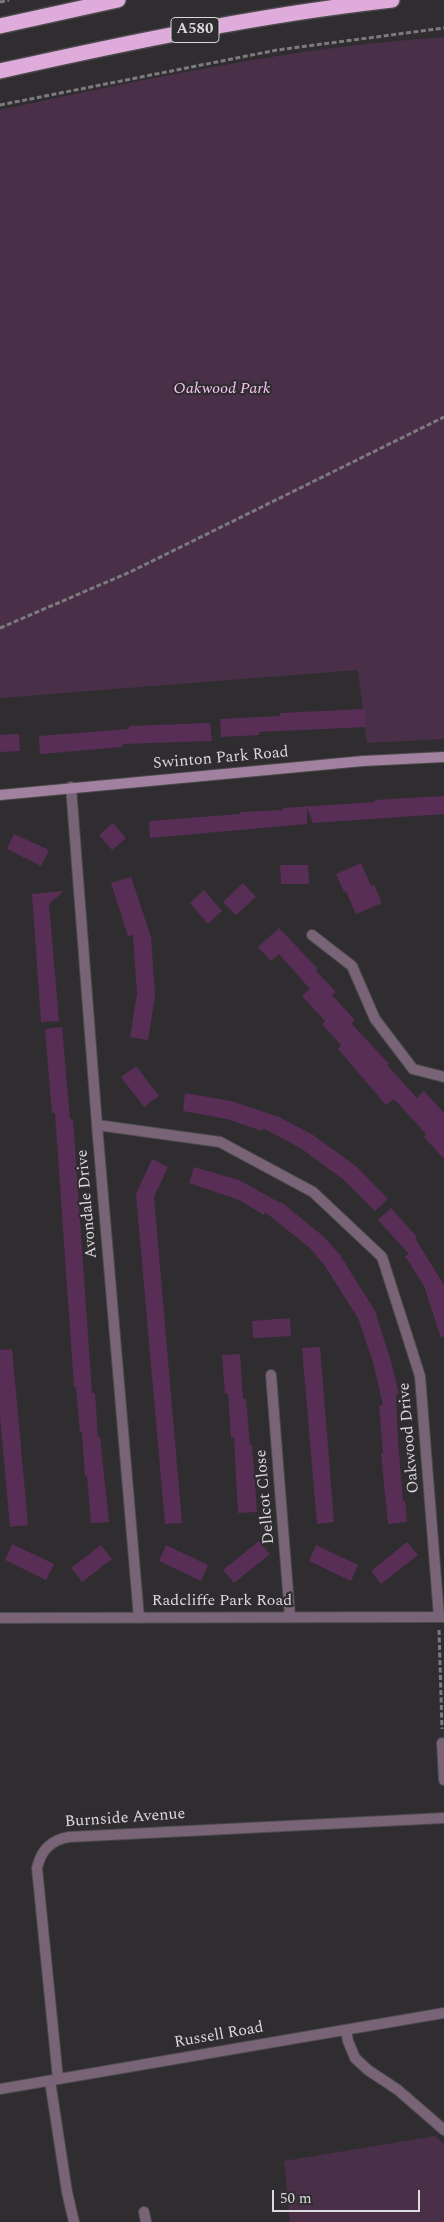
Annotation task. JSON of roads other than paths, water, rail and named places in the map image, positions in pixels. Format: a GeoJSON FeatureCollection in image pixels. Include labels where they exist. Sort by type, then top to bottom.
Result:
{"type":"FeatureCollection","features":[{"type":"Feature","properties":{"kind":"highway"},"geometry":{"type":"LineString","coordinates":[[0,26],[118,0]]}},
{"type":"Feature","properties":{"kind":"highway","name":"A580"},"geometry":{"type":"LineString","coordinates":[[0,71],[134,41],[300,11],[392,0]]}},
{"type":"Feature","properties":{"kind":"street","name":"Swinton Park Road"},"geometry":{"type":"LineString","coordinates":[[0,795],[71,787],[363,762],[444,757]]}},
{"type":"Feature","properties":{"kind":"street","name":"Avondale Drive"},"geometry":{"type":"LineString","coordinates":[[71,787],[97,1125],[139,1618]]}},
{"type":"Feature","properties":{"kind":"street"},"geometry":{"type":"LineString","coordinates":[[312,935],[352,966],[375,1019],[413,1069],[444,1076]]}},
{"type":"Feature","properties":{"kind":"street","name":"Oakwood Drive"},"geometry":{"type":"LineString","coordinates":[[97,1125],[220,1142],[313,1192],[382,1257],[420,1376],[442,1617]]}},
{"type":"Feature","properties":{"kind":"street","name":"Dellcot Close"},"geometry":{"type":"LineString","coordinates":[[271,1375],[290,1617]]}},
{"type":"Feature","properties":{"kind":"street","name":"Radcliffe Park Road"},"geometry":{"type":"LineString","coordinates":[[0,1618],[442,1617]]}},
{"type":"Feature","properties":{"kind":"street"},"geometry":{"type":"LineString","coordinates":[[442,1743],[444,1780]]}},
{"type":"Feature","properties":{"kind":"street","name":"Burnside Avenue"},"geometry":{"type":"LineString","coordinates":[[74,2222],[67,2192],[54,2080],[37,1868],[42,1853],[52,1842],[68,1837],[88,1835],[444,1818]]}},
{"type":"Feature","properties":{"kind":"street","name":"Russell Road"},"geometry":{"type":"LineString","coordinates":[[0,2089],[444,2013]]}},
{"type":"Feature","properties":{"kind":"street"},"geometry":{"type":"LineString","coordinates":[[346,2030],[348,2042],[355,2058],[368,2070],[398,2090],[444,2130]]}},
{"type":"Feature","properties":{"kind":"park label","name":"Oakwood Park"},"geometry":{"type":"Point","coordinates":[222,390]}}]}
